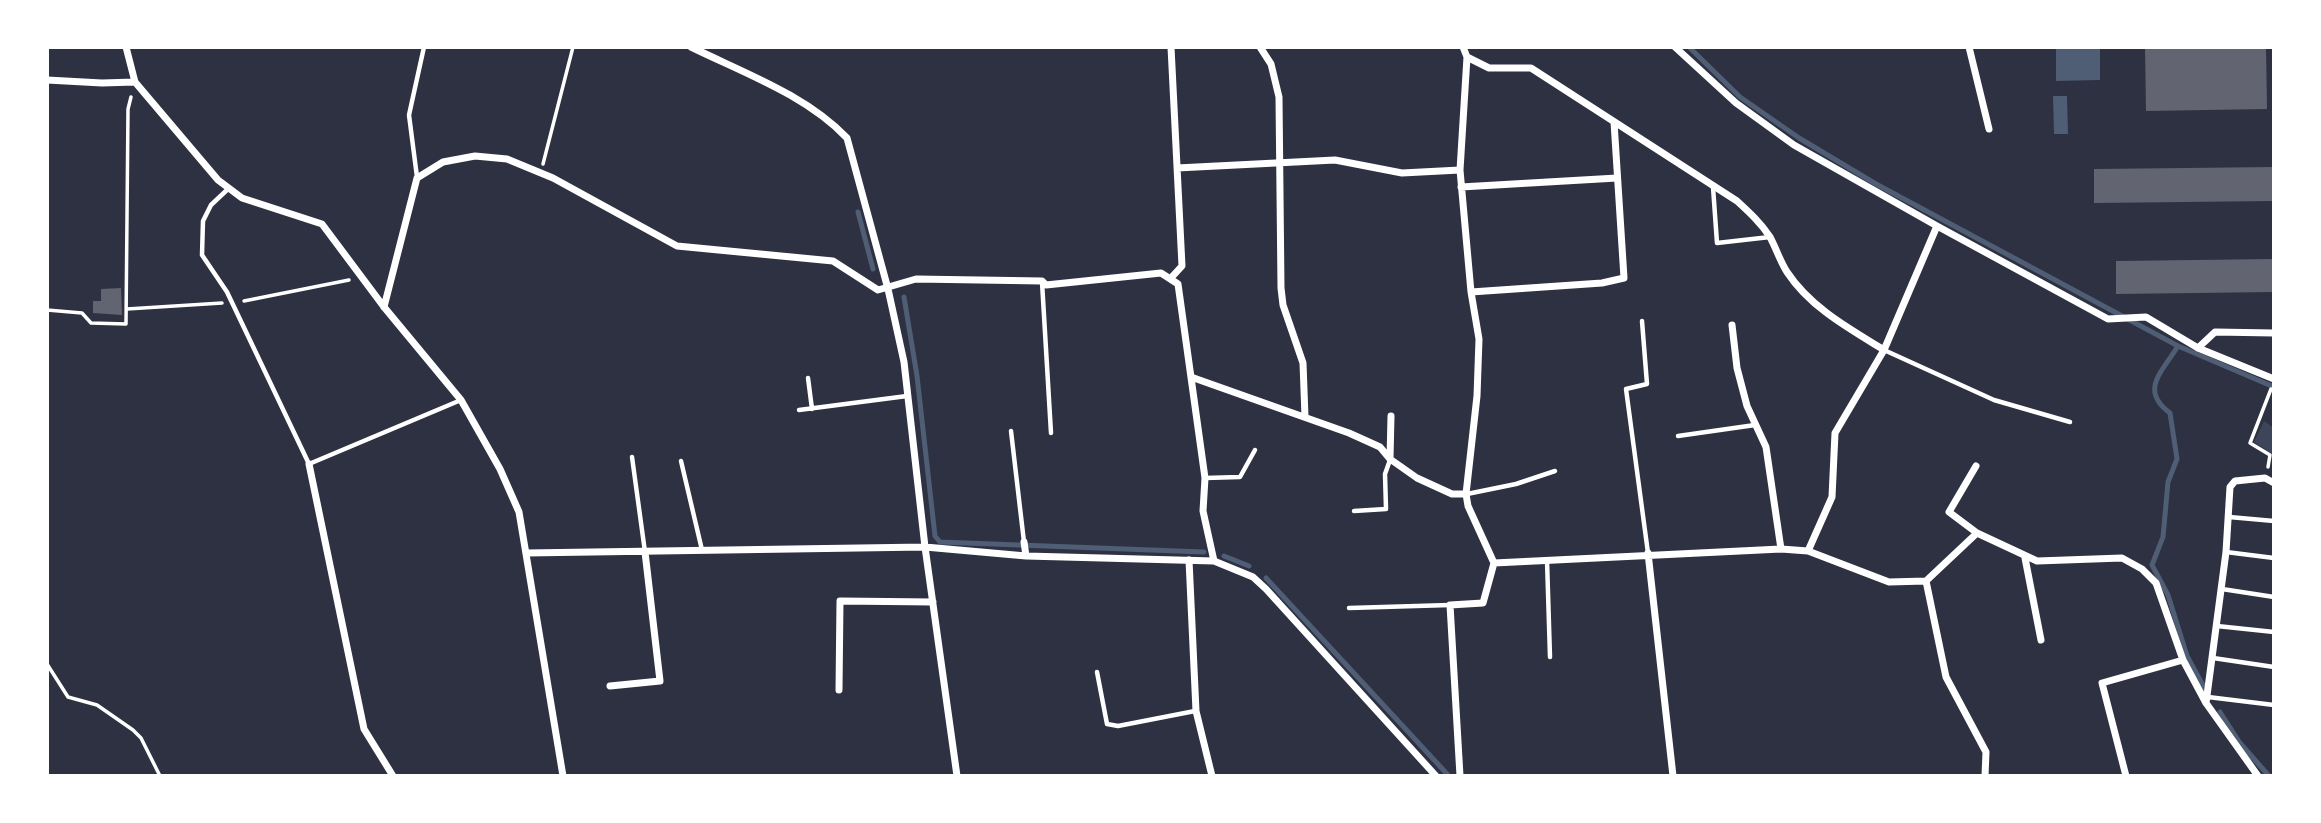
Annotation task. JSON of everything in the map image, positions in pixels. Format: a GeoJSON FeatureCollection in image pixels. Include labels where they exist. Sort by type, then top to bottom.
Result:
{"type":"FeatureCollection","features":[{"type":"Feature","properties":{"kind":"street"},"geometry":{"type":"LineString","coordinates":[[126,47],[135,82],[228,189],[242,198],[322,224],[384,307],[461,400],[500,470],[519,512],[563,776]]}},
{"type":"Feature","properties":{"kind":"street"},"geometry":{"type":"LineString","coordinates":[[691,47],[809,106],[847,138],[888,289],[908,396],[925,547],[957,776]]}},
{"type":"Feature","properties":{"kind":"street"},"geometry":{"type":"LineString","coordinates":[[1170,279],[1182,266],[1171,47]]}},
{"type":"Feature","properties":{"kind":"street"},"geometry":{"type":"LineString","coordinates":[[1260,47],[1271,64],[1279,97],[1281,288],[1283,305],[1303,363],[1305,417]]}},
{"type":"Feature","properties":{"kind":"street"},"geometry":{"type":"LineString","coordinates":[[1460,776],[1450,605],[1482,603],[1494,563],[1468,506],[1466,494],[1477,396],[1479,339],[1471,292],[1460,170],[1467,57],[1463,47]]}},
{"type":"Feature","properties":{"kind":"street"},"geometry":{"type":"LineString","coordinates":[[1675,47],[1736,103],[1794,145],[1937,226],[2108,320],[2146,317],[2198,348],[2274,379]]}},
{"type":"Feature","properties":{"kind":"street"},"geometry":{"type":"LineString","coordinates":[[1969,47],[1989,128]]}},
{"type":"Feature","properties":{"kind":"street"},"geometry":{"type":"LineString","coordinates":[[1467,57],[1489,68],[1531,68],[1713,186],[1753,216],[1770,237],[1786,271],[1800,288],[1837,321],[1884,350]]}},
{"type":"Feature","properties":{"kind":"street"},"geometry":{"type":"LineString","coordinates":[[47,80],[135,82]]}},
{"type":"Feature","properties":{"kind":"street"},"geometry":{"type":"LineString","coordinates":[[1471,292],[1602,284],[1624,278],[1614,122]]}},
{"type":"Feature","properties":{"kind":"street"},"geometry":{"type":"LineString","coordinates":[[384,307],[417,178],[443,162],[475,156],[508,159],[541,172],[677,246],[833,261],[878,290],[916,279],[1042,281],[1046,285],[1161,273],[1178,284],[1205,478],[1203,511],[1214,561]]}},
{"type":"Feature","properties":{"kind":"street"},"geometry":{"type":"LineString","coordinates":[[1177,168],[1335,160],[1402,173],[1460,170]]}},
{"type":"Feature","properties":{"kind":"street"},"geometry":{"type":"LineString","coordinates":[[1461,187],[1617,178]]}},
{"type":"Feature","properties":{"kind":"street"},"geometry":{"type":"LineString","coordinates":[[1808,551],[1832,497],[1835,433],[1884,350],[1937,226]]}},
{"type":"Feature","properties":{"kind":"street"},"geometry":{"type":"LineString","coordinates":[[1732,325],[1737,368],[1755,425],[1766,447],[1781,549]]}},
{"type":"Feature","properties":{"kind":"street"},"geometry":{"type":"LineString","coordinates":[[2198,348],[2215,332],[2274,333]]}},
{"type":"Feature","properties":{"kind":"street"},"geometry":{"type":"LineString","coordinates":[[1191,377],[1380,447],[1390,459],[1417,478],[1452,494],[1466,494]]}},
{"type":"Feature","properties":{"kind":"street"},"geometry":{"type":"LineString","coordinates":[[1390,459],[1391,416]]}},
{"type":"Feature","properties":{"kind":"street"},"geometry":{"type":"LineString","coordinates":[[309,464],[364,729],[393,776]]}},
{"type":"Feature","properties":{"kind":"street"},"geometry":{"type":"LineString","coordinates":[[1976,466],[1949,512],[1977,533],[2025,558],[2038,561],[2122,558],[2142,569],[2156,583],[2183,660],[2258,776]]}},
{"type":"Feature","properties":{"kind":"street"},"geometry":{"type":"LineString","coordinates":[[2207,700],[2226,552],[2230,487],[2235,481],[2265,478],[2274,483]]}},
{"type":"Feature","properties":{"kind":"street"},"geometry":{"type":"LineString","coordinates":[[1494,563],[1648,553],[1781,549],[1808,551],[1889,582],[1926,581],[1977,533]]}},
{"type":"Feature","properties":{"kind":"street"},"geometry":{"type":"LineString","coordinates":[[526,553],[925,547],[1025,549],[1214,561],[1253,577],[1266,589],[1436,776]]}},
{"type":"Feature","properties":{"kind":"street"},"geometry":{"type":"LineString","coordinates":[[610,686],[660,681],[645,552]]}},
{"type":"Feature","properties":{"kind":"street"},"geometry":{"type":"LineString","coordinates":[[1648,553],[1673,776]]}},
{"type":"Feature","properties":{"kind":"street"},"geometry":{"type":"LineString","coordinates":[[2025,558],[2041,640]]}},
{"type":"Feature","properties":{"kind":"street"},"geometry":{"type":"LineString","coordinates":[[1189,560],[1196,711],[1212,776]]}},
{"type":"Feature","properties":{"kind":"street"},"geometry":{"type":"LineString","coordinates":[[1926,581],[1946,677],[1986,752],[1984,776]]}},
{"type":"Feature","properties":{"kind":"street"},"geometry":{"type":"LineString","coordinates":[[838,690],[840,601],[933,601]]}},
{"type":"Feature","properties":{"kind":"street"},"geometry":{"type":"LineString","coordinates":[[2126,776],[2102,683],[2183,660]]}},
{"type":"Feature","properties":{"kind":"lane"},"geometry":{"type":"LineString","coordinates":[[417,178],[408,115],[424,47]]}},
{"type":"Feature","properties":{"kind":"lane"},"geometry":{"type":"LineString","coordinates":[[1713,186],[1717,243],[1770,237]]}},
{"type":"Feature","properties":{"kind":"lane"},"geometry":{"type":"LineString","coordinates":[[228,189],[211,205],[203,221],[202,255],[232,303],[309,464],[461,400]]}},
{"type":"Feature","properties":{"kind":"lane"},"geometry":{"type":"LineString","coordinates":[[1042,281],[1051,433]]}},
{"type":"Feature","properties":{"kind":"lane"},"geometry":{"type":"LineString","coordinates":[[1642,321],[1647,383],[1626,389],[1648,553]]}},
{"type":"Feature","properties":{"kind":"lane"},"geometry":{"type":"LineString","coordinates":[[1884,350],[1994,400],[2070,422]]}},
{"type":"Feature","properties":{"kind":"lane"},"geometry":{"type":"LineString","coordinates":[[808,378],[812,409]]}},
{"type":"Feature","properties":{"kind":"lane"},"geometry":{"type":"LineString","coordinates":[[799,410],[908,396]]}},
{"type":"Feature","properties":{"kind":"lane"},"geometry":{"type":"LineString","coordinates":[[1678,436],[1755,425]]}},
{"type":"Feature","properties":{"kind":"lane"},"geometry":{"type":"LineString","coordinates":[[1012,431],[1025,549]]}},
{"type":"Feature","properties":{"kind":"lane"},"geometry":{"type":"LineString","coordinates":[[1205,478],[1240,477],[1255,450]]}},
{"type":"Feature","properties":{"kind":"lane"},"geometry":{"type":"LineString","coordinates":[[632,457],[645,552]]}},
{"type":"Feature","properties":{"kind":"lane"},"geometry":{"type":"LineString","coordinates":[[1354,511],[1386,509],[1385,474],[1390,459]]}},
{"type":"Feature","properties":{"kind":"lane"},"geometry":{"type":"LineString","coordinates":[[681,461],[702,550]]}},
{"type":"Feature","properties":{"kind":"lane"},"geometry":{"type":"LineString","coordinates":[[1466,494],[1516,484],[1555,471]]}},
{"type":"Feature","properties":{"kind":"lane"},"geometry":{"type":"LineString","coordinates":[[2228,517],[2274,521]]}},
{"type":"Feature","properties":{"kind":"lane"},"geometry":{"type":"LineString","coordinates":[[2226,552],[2274,558]]}},
{"type":"Feature","properties":{"kind":"lane"},"geometry":{"type":"LineString","coordinates":[[1547,559],[1550,657]]}},
{"type":"Feature","properties":{"kind":"lane"},"geometry":{"type":"LineString","coordinates":[[2222,589],[2274,597]]}},
{"type":"Feature","properties":{"kind":"lane"},"geometry":{"type":"LineString","coordinates":[[1349,608],[1450,605]]}},
{"type":"Feature","properties":{"kind":"lane"},"geometry":{"type":"LineString","coordinates":[[2217,626],[2274,632]]}},
{"type":"Feature","properties":{"kind":"lane"},"geometry":{"type":"LineString","coordinates":[[2213,658],[2274,667]]}},
{"type":"Feature","properties":{"kind":"lane"},"geometry":{"type":"LineString","coordinates":[[1097,672],[1107,724],[1118,726],[1196,711]]}},
{"type":"Feature","properties":{"kind":"lane"},"geometry":{"type":"LineString","coordinates":[[2207,700],[2274,705]]}},
{"type":"Feature","properties":{"kind":"path"},"geometry":{"type":"LineString","coordinates":[[541,172],[573,47]]}},
{"type":"Feature","properties":{"kind":"path"},"geometry":{"type":"LineString","coordinates":[[47,310],[82,313],[91,323],[126,324],[128,109],[135,82]]}},
{"type":"Feature","properties":{"kind":"path"},"geometry":{"type":"LineString","coordinates":[[127,309],[232,303],[362,277]]}},
{"type":"Feature","properties":{"kind":"path"},"geometry":{"type":"LineString","coordinates":[[2269,459],[2270,455],[2250,443],[2274,379]]}},
{"type":"Feature","properties":{"kind":"path"},"geometry":{"type":"LineString","coordinates":[[47,664],[68,697],[97,705],[141,738],[160,776]]}},
{"type":"Feature","properties":{"kind":"shaded area"},"geometry":{"type":"Polygon","coordinates":[[[2056,47],[2100,47],[2100,80],[2056,81],[2056,47]]]}},
{"type":"Feature","properties":{"kind":"shaded area"},"geometry":{"type":"Polygon","coordinates":[[[2053,96],[2067,96],[2068,134],[2054,134],[2053,96]]]}},
{"type":"Feature","properties":{"kind":"shaded area"},"geometry":{"type":"Polygon","coordinates":[[[2264,421],[2274,428],[2274,455],[2254,442],[2264,421]]]}},
{"type":"Feature","properties":{"kind":"building"},"geometry":{"type":"Polygon","coordinates":[[[2145,47],[2266,47],[2267,109],[2146,111],[2145,47]]]}},
{"type":"Feature","properties":{"kind":"building"},"geometry":{"type":"Polygon","coordinates":[[[2274,167],[2274,201],[2094,203],[2094,169],[2274,167]]]}},
{"type":"Feature","properties":{"kind":"building"},"geometry":{"type":"Polygon","coordinates":[[[2274,259],[2274,292],[2116,294],[2116,261],[2274,259]]]}},
{"type":"Feature","properties":{"kind":"building"},"geometry":{"type":"Polygon","coordinates":[[[121,288],[122,315],[93,313],[93,301],[101,301],[101,289],[121,288]]]}},
{"type":"Feature","properties":{"kind":"waterway"},"geometry":{"type":"LineString","coordinates":[[1689,47],[1740,97],[1799,138],[1876,184],[2178,346],[2274,387]]}},
{"type":"Feature","properties":{"kind":"waterway"},"geometry":{"type":"LineString","coordinates":[[858,212],[873,269]]}},
{"type":"Feature","properties":{"kind":"waterway"},"geometry":{"type":"LineString","coordinates":[[904,297],[917,376],[935,536],[940,542],[1204,552]]}},
{"type":"Feature","properties":{"kind":"waterway"},"geometry":{"type":"LineString","coordinates":[[2178,346],[2160,373],[2155,389],[2161,405],[2170,413],[2177,459],[2168,482],[2163,537],[2152,565],[2168,595],[2187,656],[2205,689]]}},
{"type":"Feature","properties":{"kind":"waterway"},"geometry":{"type":"LineString","coordinates":[[1224,556],[1249,566]]}},
{"type":"Feature","properties":{"kind":"waterway"},"geometry":{"type":"LineString","coordinates":[[1266,578],[1448,775]]}},
{"type":"Feature","properties":{"kind":"waterway"},"geometry":{"type":"LineString","coordinates":[[2220,712],[2240,743],[2269,776]]}}]}
